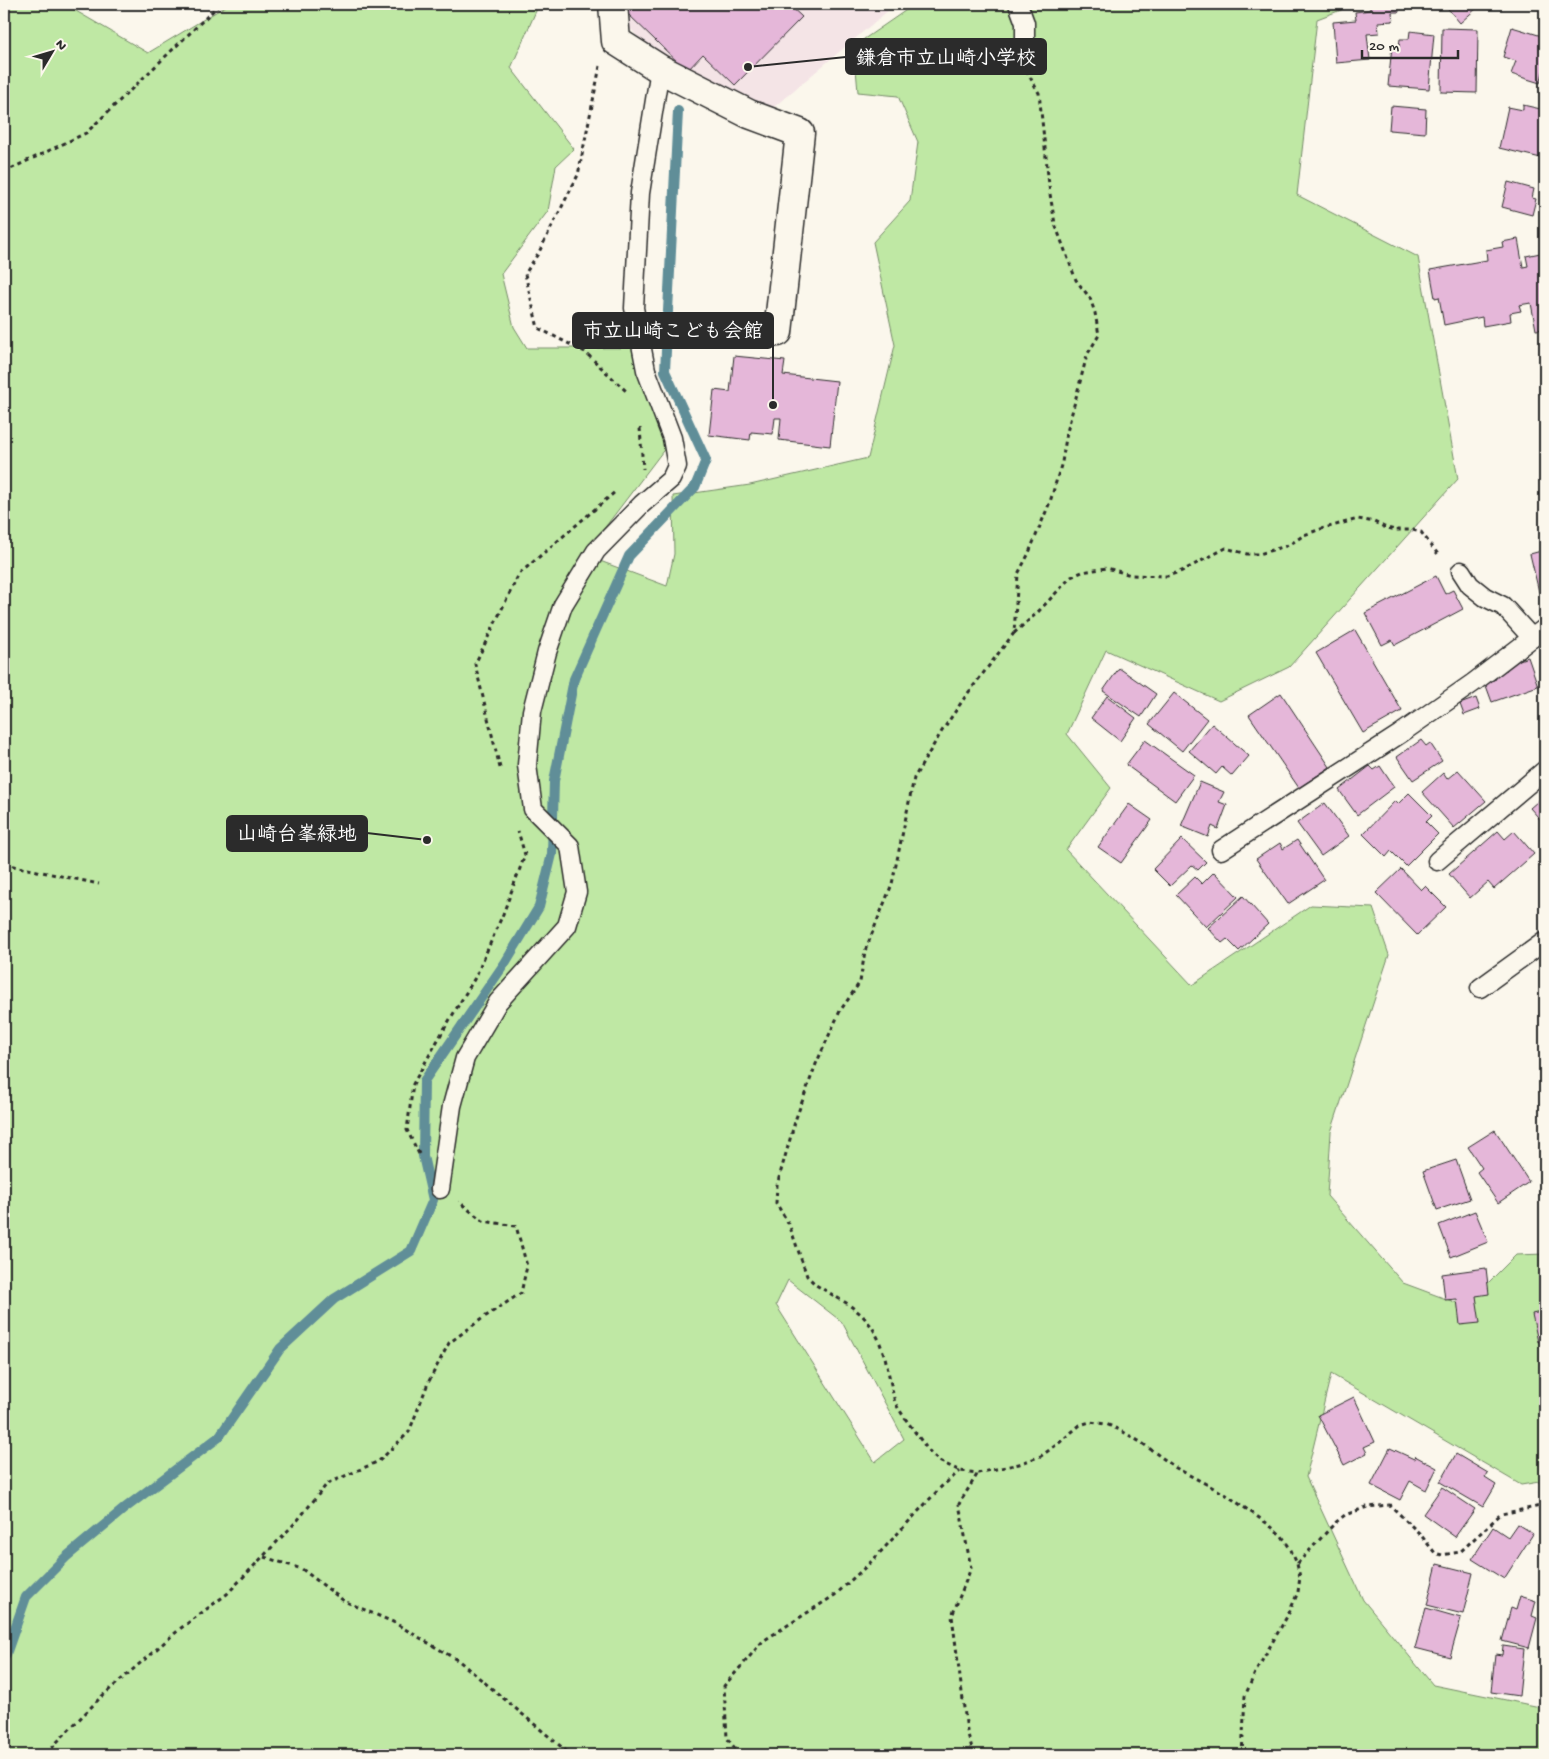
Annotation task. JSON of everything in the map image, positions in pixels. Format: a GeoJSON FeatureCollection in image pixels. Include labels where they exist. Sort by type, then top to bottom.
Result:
{"type":"FeatureCollection","features":[{"type":"Feature","properties":{"kind":"street"},"geometry":{"type":"LineString","coordinates":[[612,4],[616,40],[660,70],[749,114],[800,133],[778,332]]}},
{"type":"Feature","properties":{"kind":"lane"},"geometry":{"type":"LineString","coordinates":[[1018,4],[1024,23],[1025,45]]}},
{"type":"Feature","properties":{"kind":"lane"},"geometry":{"type":"LineString","coordinates":[[440,1189],[452,1106],[465,1058],[498,1002],[567,926],[577,892],[570,846],[533,809],[527,764],[532,712],[547,652],[563,605],[596,551],[642,504],[672,478],[678,466],[672,438],[646,370],[634,308],[640,193],[660,70]]}},
{"type":"Feature","properties":{"kind":"lane"},"geometry":{"type":"LineString","coordinates":[[1221,850],[1400,734],[1473,683],[1539,633],[1503,606],[1485,597],[1470,585],[1461,571]]}},
{"type":"Feature","properties":{"kind":"lane"},"geometry":{"type":"LineString","coordinates":[[1437,861],[1545,770]]}},
{"type":"Feature","properties":{"kind":"lane"},"geometry":{"type":"LineString","coordinates":[[1480,988],[1545,941]]}},
{"type":"Feature","properties":{"kind":"path"},"geometry":{"type":"LineString","coordinates":[[4,172],[86,132],[220,4]]}},
{"type":"Feature","properties":{"kind":"path"},"geometry":{"type":"LineString","coordinates":[[616,40],[603,50],[578,175],[525,274],[538,328],[585,352],[631,396]]}},
{"type":"Feature","properties":{"kind":"path"},"geometry":{"type":"LineString","coordinates":[[1014,633],[1018,574],[1028,556],[1050,502],[1062,462],[1067,432],[1087,355],[1098,335],[1095,314],[1090,298],[1076,280],[1055,224],[1039,93],[1026,70],[1025,45]]}},
{"type":"Feature","properties":{"kind":"path"},"geometry":{"type":"LineString","coordinates":[[639,421],[643,470]]}},
{"type":"Feature","properties":{"kind":"path"},"geometry":{"type":"LineString","coordinates":[[502,774],[474,664],[519,574],[620,488]]}},
{"type":"Feature","properties":{"kind":"path"},"geometry":{"type":"LineString","coordinates":[[1242,1755],[1245,1696],[1255,1673],[1289,1613],[1298,1592],[1300,1576],[1297,1564],[1282,1536],[1225,1494],[1176,1468],[1135,1438],[1106,1424],[1090,1422],[1080,1425],[1041,1456],[1019,1464],[978,1473],[960,1471],[940,1461],[931,1454],[895,1403],[885,1357],[872,1327],[862,1315],[848,1304],[816,1285],[807,1276],[789,1224],[776,1203],[778,1185],[796,1118],[816,1064],[840,1011],[860,982],[865,951],[892,884],[914,778],[965,697],[1014,633],[1036,614],[1070,577],[1082,572],[1107,568],[1131,575],[1168,576],[1226,548],[1247,554],[1260,554],[1289,545],[1304,535],[1358,519],[1374,522],[1395,530],[1421,532],[1437,556],[1461,571]]}},
{"type":"Feature","properties":{"kind":"path"},"geometry":{"type":"LineString","coordinates":[[47,1755],[56,1743],[102,1697],[181,1628],[227,1594],[297,1521],[327,1484],[378,1461],[409,1432],[428,1383],[448,1343],[521,1293],[527,1266],[516,1226],[483,1221],[440,1189],[430,1177],[407,1130],[413,1084],[476,976],[503,914],[525,855],[518,828]]}},
{"type":"Feature","properties":{"kind":"path"},"geometry":{"type":"LineString","coordinates":[[4,864],[99,884]]}},
{"type":"Feature","properties":{"kind":"path"},"geometry":{"type":"LineString","coordinates":[[740,1755],[727,1738],[724,1686],[763,1641],[841,1589],[873,1560],[941,1487],[960,1471]]}},
{"type":"Feature","properties":{"kind":"path"},"geometry":{"type":"LineString","coordinates":[[974,1755],[968,1731],[952,1616],[970,1568],[958,1504],[978,1473]]}},
{"type":"Feature","properties":{"kind":"path"},"geometry":{"type":"LineString","coordinates":[[1297,1564],[1335,1522],[1346,1515],[1367,1507],[1390,1505],[1420,1534],[1435,1553],[1442,1555],[1460,1552],[1501,1514],[1541,1506],[1545,1502]]}},
{"type":"Feature","properties":{"kind":"path"},"geometry":{"type":"LineString","coordinates":[[264,1557],[302,1569],[344,1601],[393,1622],[459,1661],[571,1755]]}},
{"type":"Feature","properties":{"kind":"shaded area"},"geometry":{"type":"Polygon","coordinates":[[[618,4],[896,4],[768,112],[649,50],[618,14],[618,4]]]}},
{"type":"Feature","properties":{"kind":"green space"},"geometry":{"type":"Polygon","coordinates":[[[4,4],[64,4],[148,53],[229,4],[539,4],[511,68],[574,149],[556,166],[548,211],[501,274],[514,327],[527,348],[634,348],[669,443],[584,555],[667,586],[674,554],[673,496],[750,485],[868,458],[895,345],[873,242],[910,201],[918,142],[898,96],[858,92],[854,46],[915,4],[1357,4],[1317,19],[1297,195],[1418,257],[1458,479],[1289,667],[1219,701],[1106,650],[1067,734],[1111,788],[1066,850],[1192,985],[1311,905],[1373,908],[1389,955],[1331,1132],[1327,1196],[1403,1283],[1465,1306],[1516,1255],[1545,1254],[1545,1481],[1521,1485],[1331,1374],[1306,1477],[1363,1600],[1433,1685],[1545,1708],[1545,1755],[4,1755],[4,4]],[[788,1280],[776,1305],[875,1462],[904,1439],[842,1322],[788,1280]]]}},
{"type":"Feature","properties":{"kind":"building"},"geometry":{"type":"Polygon","coordinates":[[[634,4],[788,4],[802,17],[735,85],[703,54],[687,71],[626,12],[634,4]]]}},
{"type":"Feature","properties":{"kind":"building"},"geometry":{"type":"Polygon","coordinates":[[[1370,4],[1398,4],[1399,12],[1392,12],[1393,21],[1378,22],[1379,33],[1367,34],[1370,60],[1336,63],[1333,22],[1356,20],[1355,12],[1370,10],[1370,4]]]}},
{"type":"Feature","properties":{"kind":"building"},"geometry":{"type":"Polygon","coordinates":[[[1444,4],[1478,4],[1478,7],[1460,23],[1444,4]]]}},
{"type":"Feature","properties":{"kind":"building"},"geometry":{"type":"Polygon","coordinates":[[[1512,27],[1545,37],[1545,65],[1540,83],[1511,74],[1516,61],[1503,57],[1512,27]]]}},
{"type":"Feature","properties":{"kind":"building"},"geometry":{"type":"Polygon","coordinates":[[[1442,28],[1478,29],[1477,93],[1441,92],[1442,28]]]}},
{"type":"Feature","properties":{"kind":"building"},"geometry":{"type":"Polygon","coordinates":[[[1410,31],[1434,34],[1429,89],[1388,86],[1392,46],[1399,47],[1400,39],[1409,39],[1410,31]]]}},
{"type":"Feature","properties":{"kind":"building"},"geometry":{"type":"Polygon","coordinates":[[[1523,105],[1545,110],[1545,159],[1499,148],[1508,107],[1523,110],[1523,105]]]}},
{"type":"Feature","properties":{"kind":"building"},"geometry":{"type":"Polygon","coordinates":[[[1391,106],[1426,109],[1425,133],[1389,130],[1391,106]]]}},
{"type":"Feature","properties":{"kind":"building"},"geometry":{"type":"Polygon","coordinates":[[[1545,178],[1545,224],[1542,224],[1545,178]]]}},
{"type":"Feature","properties":{"kind":"building"},"geometry":{"type":"Polygon","coordinates":[[[1508,182],[1534,189],[1532,198],[1536,199],[1532,215],[1502,207],[1508,182]]]}},
{"type":"Feature","properties":{"kind":"building"},"geometry":{"type":"Polygon","coordinates":[[[1518,239],[1523,267],[1528,266],[1526,256],[1545,252],[1545,329],[1536,330],[1531,303],[1519,305],[1521,311],[1510,313],[1511,321],[1483,326],[1482,317],[1444,325],[1439,297],[1435,298],[1430,270],[1487,260],[1486,250],[1503,247],[1502,242],[1518,239]]]}},
{"type":"Feature","properties":{"kind":"building"},"geometry":{"type":"Polygon","coordinates":[[[734,356],[785,361],[783,375],[837,381],[830,446],[779,440],[781,418],[775,418],[773,434],[751,432],[750,440],[709,435],[714,390],[730,392],[734,356]]]}},
{"type":"Feature","properties":{"kind":"building"},"geometry":{"type":"Polygon","coordinates":[[[1545,550],[1545,591],[1539,592],[1530,554],[1545,550]]]}},
{"type":"Feature","properties":{"kind":"building"},"geometry":{"type":"Polygon","coordinates":[[[1436,576],[1445,594],[1453,590],[1463,609],[1395,645],[1392,640],[1382,645],[1365,613],[1436,576]]]}},
{"type":"Feature","properties":{"kind":"building"},"geometry":{"type":"Polygon","coordinates":[[[1355,630],[1402,711],[1363,733],[1316,653],[1355,630]]]}},
{"type":"Feature","properties":{"kind":"building"},"geometry":{"type":"Polygon","coordinates":[[[1528,657],[1538,686],[1492,702],[1485,683],[1496,679],[1494,674],[1507,670],[1505,665],[1528,657]]]}},
{"type":"Feature","properties":{"kind":"building"},"geometry":{"type":"Polygon","coordinates":[[[1119,668],[1156,694],[1141,717],[1103,691],[1119,668]]]}},
{"type":"Feature","properties":{"kind":"building"},"geometry":{"type":"Polygon","coordinates":[[[1174,693],[1207,719],[1182,751],[1149,724],[1174,693]]]}},
{"type":"Feature","properties":{"kind":"building"},"geometry":{"type":"Polygon","coordinates":[[[1281,693],[1330,767],[1299,788],[1249,715],[1281,693]]]}},
{"type":"Feature","properties":{"kind":"building"},"geometry":{"type":"Polygon","coordinates":[[[1107,696],[1136,718],[1120,741],[1091,718],[1107,696]]]}},
{"type":"Feature","properties":{"kind":"building"},"geometry":{"type":"Polygon","coordinates":[[[1476,698],[1480,709],[1464,715],[1460,704],[1476,698]]]}},
{"type":"Feature","properties":{"kind":"building"},"geometry":{"type":"Polygon","coordinates":[[[1212,724],[1249,756],[1232,776],[1222,767],[1216,774],[1189,751],[1212,724]]]}},
{"type":"Feature","properties":{"kind":"building"},"geometry":{"type":"Polygon","coordinates":[[[1145,740],[1194,775],[1175,801],[1126,765],[1145,740]]]}},
{"type":"Feature","properties":{"kind":"building"},"geometry":{"type":"Polygon","coordinates":[[[1421,740],[1426,746],[1430,743],[1442,761],[1413,780],[1397,757],[1421,740]]]}},
{"type":"Feature","properties":{"kind":"building"},"geometry":{"type":"Polygon","coordinates":[[[1370,766],[1374,770],[1380,766],[1394,787],[1357,815],[1339,790],[1370,766]]]}},
{"type":"Feature","properties":{"kind":"building"},"geometry":{"type":"Polygon","coordinates":[[[1458,770],[1486,801],[1454,828],[1422,792],[1443,773],[1447,779],[1458,770]]]}},
{"type":"Feature","properties":{"kind":"building"},"geometry":{"type":"Polygon","coordinates":[[[1200,782],[1224,792],[1219,802],[1227,805],[1218,829],[1212,826],[1208,837],[1181,826],[1200,782]]]}},
{"type":"Feature","properties":{"kind":"building"},"geometry":{"type":"Polygon","coordinates":[[[1409,793],[1432,816],[1426,822],[1438,834],[1406,866],[1391,851],[1386,857],[1363,834],[1395,801],[1398,804],[1409,793]]]}},
{"type":"Feature","properties":{"kind":"building"},"geometry":{"type":"Polygon","coordinates":[[[1545,795],[1545,825],[1530,808],[1545,795]]]}},
{"type":"Feature","properties":{"kind":"building"},"geometry":{"type":"Polygon","coordinates":[[[1325,803],[1349,836],[1321,856],[1297,823],[1325,803]]]}},
{"type":"Feature","properties":{"kind":"building"},"geometry":{"type":"Polygon","coordinates":[[[1129,804],[1152,820],[1121,863],[1098,847],[1129,804]]]}},
{"type":"Feature","properties":{"kind":"building"},"geometry":{"type":"Polygon","coordinates":[[[1498,831],[1505,839],[1514,831],[1534,854],[1494,889],[1488,882],[1470,898],[1449,874],[1498,831]]]}},
{"type":"Feature","properties":{"kind":"building"},"geometry":{"type":"Polygon","coordinates":[[[1182,839],[1206,862],[1198,870],[1192,865],[1170,886],[1153,869],[1182,839]]]}},
{"type":"Feature","properties":{"kind":"building"},"geometry":{"type":"Polygon","coordinates":[[[1297,840],[1324,880],[1288,904],[1256,859],[1280,843],[1283,849],[1297,840]]]}},
{"type":"Feature","properties":{"kind":"building"},"geometry":{"type":"Polygon","coordinates":[[[1401,869],[1421,890],[1425,886],[1446,907],[1417,935],[1376,893],[1401,869]]]}},
{"type":"Feature","properties":{"kind":"building"},"geometry":{"type":"Polygon","coordinates":[[[1214,872],[1238,897],[1206,927],[1176,895],[1195,877],[1202,884],[1214,872]]]}},
{"type":"Feature","properties":{"kind":"building"},"geometry":{"type":"Polygon","coordinates":[[[1243,896],[1268,924],[1239,951],[1227,939],[1222,943],[1208,928],[1243,896]]]}},
{"type":"Feature","properties":{"kind":"building"},"geometry":{"type":"Polygon","coordinates":[[[1495,1130],[1529,1182],[1498,1203],[1477,1172],[1482,1168],[1468,1147],[1495,1130]]]}},
{"type":"Feature","properties":{"kind":"building"},"geometry":{"type":"Polygon","coordinates":[[[1456,1160],[1470,1199],[1437,1210],[1423,1171],[1456,1160]]]}},
{"type":"Feature","properties":{"kind":"building"},"geometry":{"type":"Polygon","coordinates":[[[1475,1211],[1488,1242],[1451,1257],[1439,1225],[1475,1211]]]}},
{"type":"Feature","properties":{"kind":"building"},"geometry":{"type":"Polygon","coordinates":[[[1486,1268],[1489,1294],[1476,1296],[1480,1323],[1460,1325],[1457,1299],[1445,1300],[1442,1274],[1486,1268]]]}},
{"type":"Feature","properties":{"kind":"building"},"geometry":{"type":"Polygon","coordinates":[[[1545,1311],[1545,1340],[1538,1342],[1532,1314],[1545,1311]]]}},
{"type":"Feature","properties":{"kind":"building"},"geometry":{"type":"Polygon","coordinates":[[[1354,1397],[1375,1442],[1364,1447],[1367,1453],[1344,1465],[1318,1415],[1354,1397]]]}},
{"type":"Feature","properties":{"kind":"building"},"geometry":{"type":"Polygon","coordinates":[[[1390,1448],[1414,1459],[1415,1456],[1437,1468],[1426,1490],[1410,1481],[1400,1500],[1371,1485],[1390,1448]]]}},
{"type":"Feature","properties":{"kind":"building"},"geometry":{"type":"Polygon","coordinates":[[[1456,1454],[1488,1473],[1485,1478],[1496,1485],[1483,1507],[1440,1482],[1456,1454]]]}},
{"type":"Feature","properties":{"kind":"building"},"geometry":{"type":"Polygon","coordinates":[[[1442,1487],[1475,1509],[1455,1537],[1423,1514],[1442,1487]]]}},
{"type":"Feature","properties":{"kind":"building"},"geometry":{"type":"Polygon","coordinates":[[[1517,1524],[1533,1534],[1504,1579],[1472,1559],[1493,1527],[1508,1537],[1517,1524]]]}},
{"type":"Feature","properties":{"kind":"building"},"geometry":{"type":"Polygon","coordinates":[[[1437,1564],[1473,1573],[1463,1614],[1427,1605],[1437,1564]]]}},
{"type":"Feature","properties":{"kind":"building"},"geometry":{"type":"Polygon","coordinates":[[[1520,1596],[1536,1601],[1532,1616],[1537,1618],[1529,1648],[1502,1641],[1511,1608],[1516,1610],[1520,1596]]]}},
{"type":"Feature","properties":{"kind":"building"},"geometry":{"type":"Polygon","coordinates":[[[1426,1608],[1461,1618],[1450,1657],[1415,1648],[1426,1608]]]}},
{"type":"Feature","properties":{"kind":"building"},"geometry":{"type":"Polygon","coordinates":[[[1503,1646],[1524,1649],[1519,1696],[1491,1692],[1495,1654],[1502,1655],[1503,1646]]]}},
{"type":"Feature","properties":{"kind":"waterway"},"geometry":{"type":"LineString","coordinates":[[4,1657],[26,1597],[66,1557],[125,1508],[219,1437],[280,1349],[334,1299],[411,1251],[433,1200],[423,1156],[424,1081],[505,963],[539,907],[552,854],[554,781],[574,679],[629,556],[695,487],[706,460],[665,371],[678,111]]}},
{"type":"Feature","properties":{"kind":"place","name":"鎌倉市立山崎小学校"},"geometry":{"type":"Point","coordinates":[748,67]}},
{"type":"Feature","properties":{"kind":"place","name":"市立山崎こども会館"},"geometry":{"type":"Point","coordinates":[773,405]}},
{"type":"Feature","properties":{"kind":"place","name":"山崎台峯緑地"},"geometry":{"type":"Point","coordinates":[427,840]}}]}
